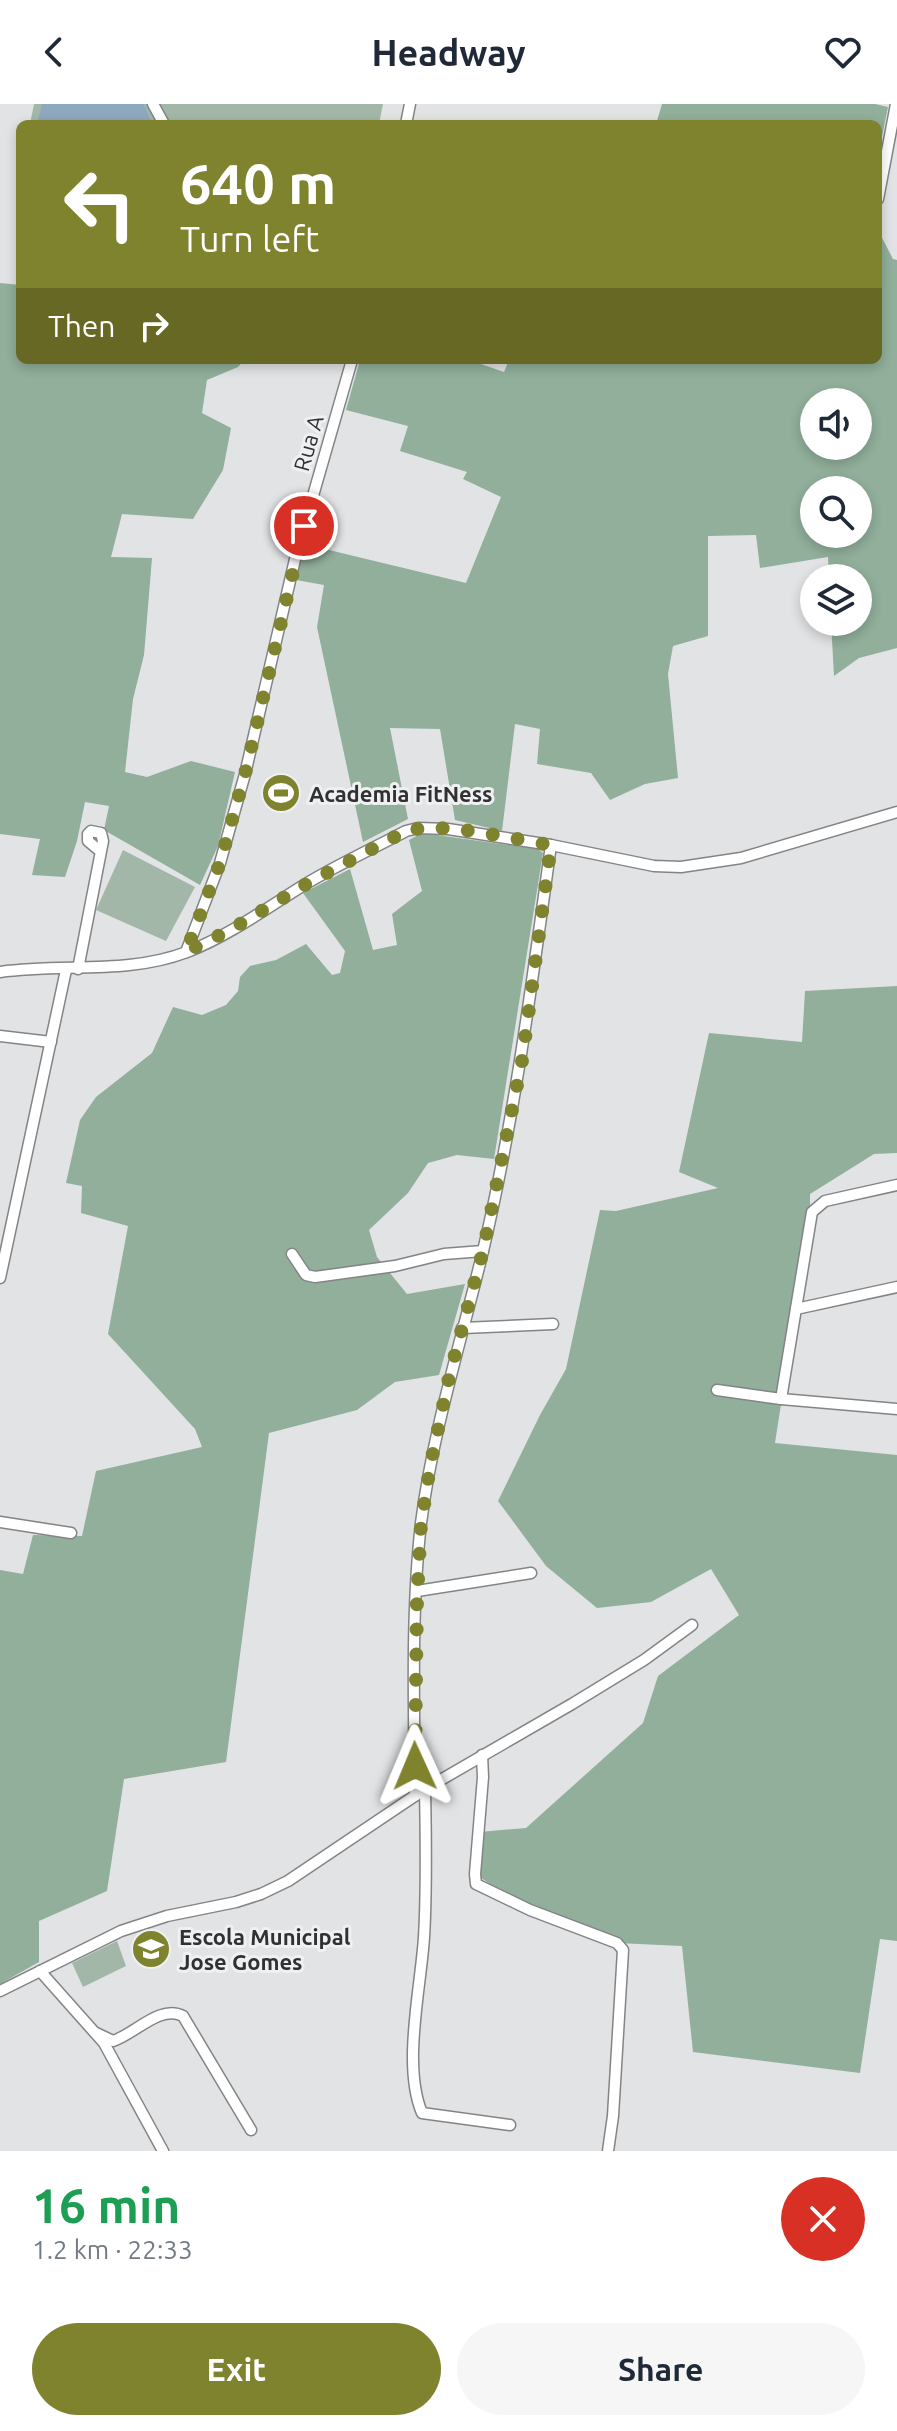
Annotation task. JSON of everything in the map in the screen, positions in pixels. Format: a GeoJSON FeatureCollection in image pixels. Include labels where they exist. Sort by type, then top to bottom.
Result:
{"type":"FeatureCollection","features":[{"type":"Feature","properties":{"kind":"street"},"geometry":{"type":"LineString","coordinates":[[882,178],[896,104]]}},
{"type":"Feature","properties":{"kind":"street","name":"Rua A"},"geometry":{"type":"LineString","coordinates":[[186,952],[220,863],[245,774],[296,555],[351,364]]}},
{"type":"Feature","properties":{"kind":"street"},"geometry":{"type":"LineString","coordinates":[[0,972],[136,965],[186,952],[308,883],[406,831],[418,828],[438,828],[551,845],[654,866],[706,865],[791,845],[897,812]]}},
{"type":"Feature","properties":{"kind":"street"},"geometry":{"type":"LineString","coordinates":[[415,1796],[417,1591],[421,1525],[430,1467],[483,1251],[522,1061],[551,845]]}},
{"type":"Feature","properties":{"kind":"street"},"geometry":{"type":"LineString","coordinates":[[78,969],[100,851]]}},
{"type":"Feature","properties":{"kind":"street"},"geometry":{"type":"LineString","coordinates":[[0,1278],[66,970]]}},
{"type":"Feature","properties":{"kind":"street"},"geometry":{"type":"LineString","coordinates":[[0,1036],[51,1042]]}},
{"type":"Feature","properties":{"kind":"street"},"geometry":{"type":"LineString","coordinates":[[781,1399],[807,1232],[815,1207],[825,1201],[897,1185]]}},
{"type":"Feature","properties":{"kind":"street"},"geometry":{"type":"LineString","coordinates":[[292,1254],[306,1275],[315,1277],[395,1266],[444,1254],[483,1251]]}},
{"type":"Feature","properties":{"kind":"street"},"geometry":{"type":"LineString","coordinates":[[796,1309],[897,1287]]}},
{"type":"Feature","properties":{"kind":"street"},"geometry":{"type":"LineString","coordinates":[[462,1328],[553,1324]]}},
{"type":"Feature","properties":{"kind":"street"},"geometry":{"type":"LineString","coordinates":[[717,1390],[897,1409]]}},
{"type":"Feature","properties":{"kind":"street"},"geometry":{"type":"LineString","coordinates":[[0,1522],[71,1533]]}},
{"type":"Feature","properties":{"kind":"street"},"geometry":{"type":"LineString","coordinates":[[417,1591],[531,1573]]}},
{"type":"Feature","properties":{"kind":"street"},"geometry":{"type":"LineString","coordinates":[[0,1991],[121,1931],[167,1916],[261,1894],[288,1881],[425,1789],[644,1660],[692,1625]]}},
{"type":"Feature","properties":{"kind":"street"},"geometry":{"type":"LineString","coordinates":[[482,1755],[476,1884],[530,1910],[617,1943],[623,1950],[608,2151]]}},
{"type":"Feature","properties":{"kind":"street"},"geometry":{"type":"LineString","coordinates":[[425,1789],[426,1883],[415,2026],[416,2100],[422,2113],[510,2125]]}},
{"type":"Feature","properties":{"kind":"street"},"geometry":{"type":"LineString","coordinates":[[40,1971],[96,2033],[163,2151]]}},
{"type":"Feature","properties":{"kind":"street"},"geometry":{"type":"LineString","coordinates":[[96,2033],[113,2041],[165,2013],[183,2016],[251,2130]]}},
{"type":"Feature","properties":{"kind":"green space"},"geometry":{"type":"Polygon","coordinates":[[[34,104],[383,104],[380,120],[31,120],[34,104]]]}},
{"type":"Feature","properties":{"kind":"green space"},"geometry":{"type":"Polygon","coordinates":[[[662,104],[875,104],[888,107],[882,136],[882,120],[657,120],[662,104]]]}},
{"type":"Feature","properties":{"kind":"green space"},"geometry":{"type":"Polygon","coordinates":[[[882,238],[893,259],[897,260],[897,648],[859,658],[834,676],[832,636],[872,636],[872,564],[828,564],[828,557],[760,568],[756,535],[708,536],[708,636],[673,646],[668,674],[678,778],[645,784],[610,800],[591,773],[537,764],[540,729],[515,724],[502,831],[455,820],[440,729],[390,728],[408,819],[363,842],[317,627],[324,585],[296,580],[304,544],[466,583],[501,497],[463,479],[467,472],[400,451],[408,426],[346,410],[359,364],[481,364],[504,372],[507,364],[882,364],[882,238]]]}},
{"type":"Feature","properties":{"kind":"green space"},"geometry":{"type":"Polygon","coordinates":[[[0,283],[16,285],[16,364],[241,364],[207,380],[202,413],[231,428],[223,470],[193,519],[122,514],[111,557],[152,558],[144,655],[133,699],[125,772],[147,777],[191,761],[235,772],[218,846],[200,885],[104,830],[109,806],[85,802],[65,877],[32,875],[40,839],[0,834],[0,283]]]}},
{"type":"Feature","properties":{"kind":"green space"},"geometry":{"type":"Polygon","coordinates":[[[422,833],[538,849],[543,853],[494,1159],[457,1155],[428,1163],[408,1193],[369,1230],[377,1257],[407,1294],[465,1284],[439,1375],[395,1382],[357,1410],[269,1433],[226,1762],[124,1779],[107,1891],[39,1921],[39,1962],[0,1984],[0,1570],[23,1574],[33,1535],[82,1536],[96,1471],[202,1447],[195,1429],[108,1334],[128,1226],[81,1213],[82,1186],[66,1183],[80,1120],[96,1097],[152,1053],[173,1007],[202,1015],[226,1005],[238,991],[240,977],[250,966],[276,960],[306,944],[332,975],[340,973],[345,951],[303,893],[350,869],[373,950],[397,945],[392,914],[422,891],[409,840],[422,833]]]}},
{"type":"Feature","properties":{"kind":"green space"},"geometry":{"type":"Polygon","coordinates":[[[123,850],[195,887],[166,941],[96,910],[123,850]]]}},
{"type":"Feature","properties":{"kind":"green space"},"geometry":{"type":"Polygon","coordinates":[[[897,986],[897,1153],[874,1154],[810,1194],[810,1218],[775,1443],[897,1455],[897,1941],[880,1939],[860,2073],[693,2052],[682,1946],[617,1943],[530,1910],[475,1874],[479,1832],[526,1828],[643,1723],[658,1676],[739,1615],[711,1569],[651,1602],[597,1608],[546,1566],[498,1501],[566,1369],[600,1210],[616,1211],[718,1188],[679,1172],[709,1033],[802,1042],[805,991],[897,986]]]}},
{"type":"Feature","properties":{"kind":"green space"},"geometry":{"type":"Polygon","coordinates":[[[117,1941],[126,1966],[83,1987],[72,1963],[117,1941]]]}},
{"type":"Feature","properties":{"kind":"water"},"geometry":{"type":"Polygon","coordinates":[[[42,104],[144,104],[150,120],[38,120],[42,104]]]}},
{"type":"Feature","properties":{"kind":"place","name":"Academia FitNess"},"geometry":{"type":"Point","coordinates":[281,793]}},
{"type":"Feature","properties":{"kind":"place","name":"Escola Municipal Jose Gomes"},"geometry":{"type":"Point","coordinates":[151,1949]}},
{"type":"Feature","properties":{"kind":"route"},"geometry":{"type":"LineString","coordinates":[[304,526],[245,774],[220,863],[186,952],[406,831],[438,828],[551,845],[522,1061],[483,1251],[450,1373],[421,1525],[415,1766]]}}]}
